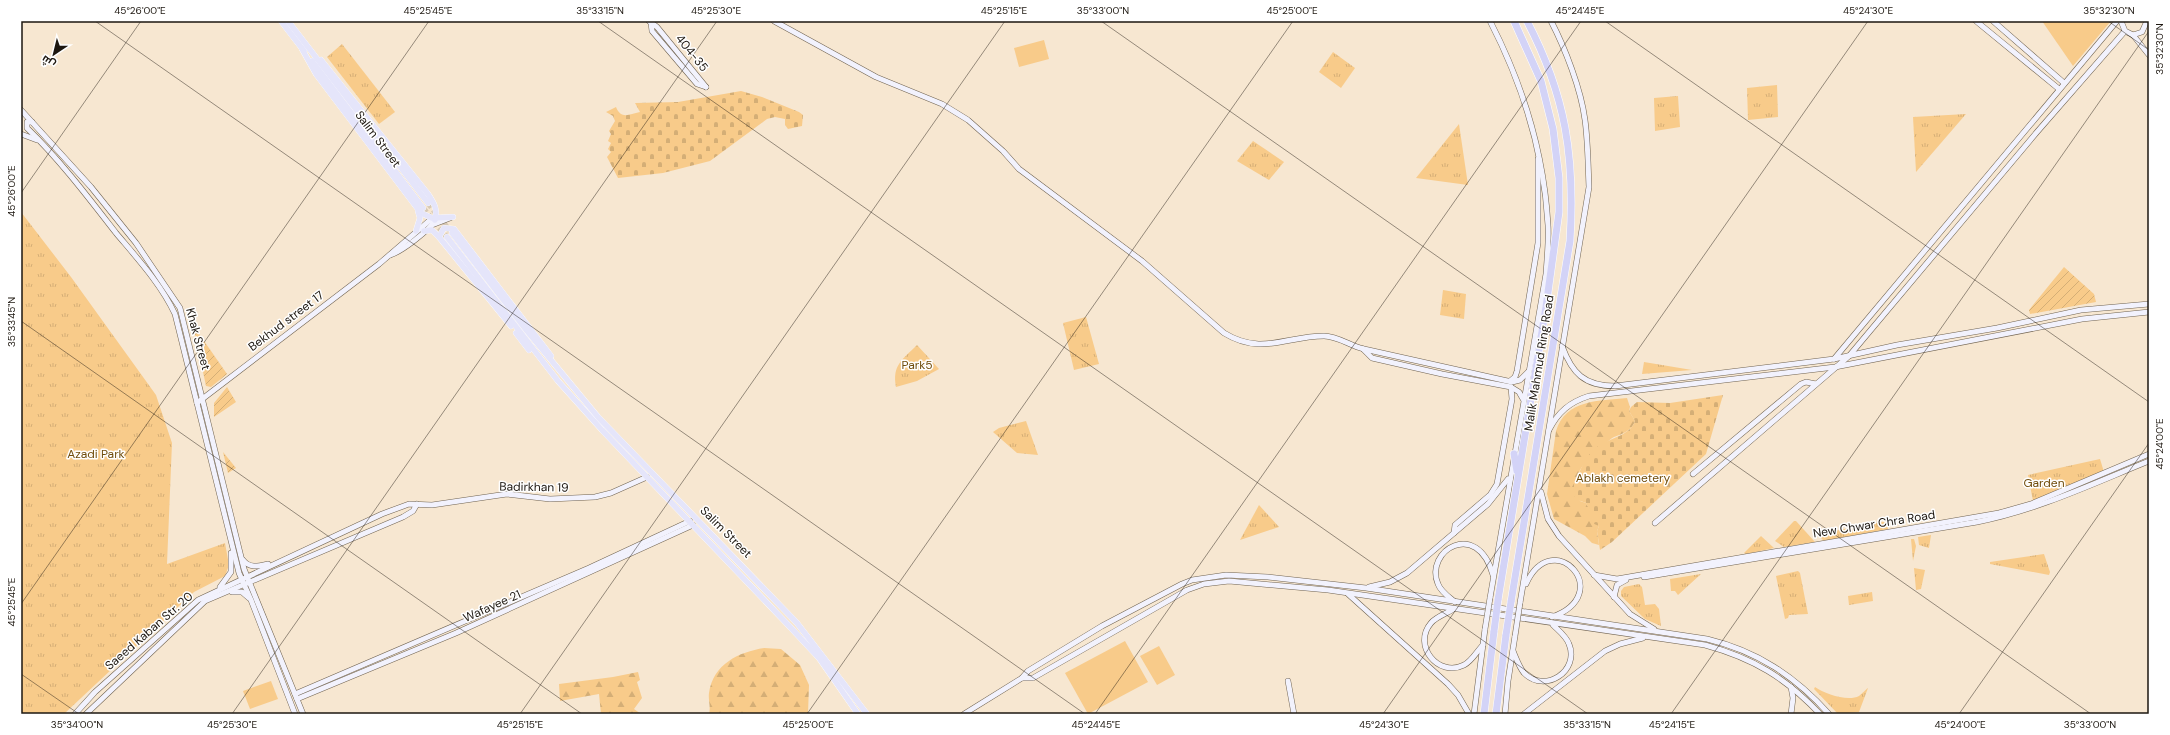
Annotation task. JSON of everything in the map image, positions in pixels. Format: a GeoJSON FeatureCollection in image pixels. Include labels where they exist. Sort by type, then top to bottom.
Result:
{"type":"FeatureCollection","features":[{"type":"Feature","properties":{"kind":"highway","name":"Malik Mahmud Ring Road"},"geometry":{"type":"LineString","coordinates":[[1484,714],[1498,600],[1552,262],[1559,198],[1559,178],[1553,129],[1540,81],[1514,21]]}},
{"type":"Feature","properties":{"kind":"highway","name":"Malik Mahmud Ring Road"},"geometry":{"type":"LineString","coordinates":[[1496,714],[1511,602],[1570,241],[1572,204],[1570,163],[1563,113],[1552,75],[1527,21]]}},
{"type":"Feature","properties":{"kind":"highway"},"geometry":{"type":"LineString","coordinates":[[1546,274],[1552,262]]}},
{"type":"Feature","properties":{"kind":"highway"},"geometry":{"type":"LineString","coordinates":[[1514,454],[1518,476]]}},
{"type":"Feature","properties":{"kind":"main road","name":"Salim Street"},"geometry":{"type":"LineString","coordinates":[[281,21],[304,47],[426,205]]}},
{"type":"Feature","properties":{"kind":"main road","name":"Salim Street"},"geometry":{"type":"LineString","coordinates":[[288,21],[304,47],[316,74],[417,209],[425,216],[435,219],[453,217]]}},
{"type":"Feature","properties":{"kind":"main road"},"geometry":{"type":"LineString","coordinates":[[774,21],[876,76],[942,104],[968,120],[1003,151],[1019,169],[1142,261],[1224,333],[1235,340],[1249,343],[1270,344],[1330,336],[1363,349],[1510,384],[1519,392],[1523,400]]}},
{"type":"Feature","properties":{"kind":"main road"},"geometry":{"type":"LineString","coordinates":[[1474,714],[1490,598],[1523,400],[1546,274],[1548,227],[1545,184],[1523,93],[1490,21]]}},
{"type":"Feature","properties":{"kind":"main road"},"geometry":{"type":"LineString","coordinates":[[1505,714],[1512,651],[1562,346],[1576,277],[1589,187],[1585,119],[1571,69],[1560,39],[1551,21]]}},
{"type":"Feature","properties":{"kind":"main road"},"geometry":{"type":"LineString","coordinates":[[1976,21],[2059,89]]}},
{"type":"Feature","properties":{"kind":"main road"},"geometry":{"type":"LineString","coordinates":[[1993,21],[2064,83]]}},
{"type":"Feature","properties":{"kind":"main road"},"geometry":{"type":"LineString","coordinates":[[1834,359],[1859,327],[2117,21]]}},
{"type":"Feature","properties":{"kind":"main road"},"geometry":{"type":"LineString","coordinates":[[2121,21],[2125,31],[2133,35],[2149,55]]}},
{"type":"Feature","properties":{"kind":"main road","name":"404-35"},"geometry":{"type":"LineString","coordinates":[[650,22],[657,27],[706,87],[697,84],[652,31],[650,22]]}},
{"type":"Feature","properties":{"kind":"main road"},"geometry":{"type":"LineString","coordinates":[[2133,35],[2142,32],[2148,23]]}},
{"type":"Feature","properties":{"kind":"main road"},"geometry":{"type":"LineString","coordinates":[[1655,523],[1849,356],[2037,132],[2125,31]]}},
{"type":"Feature","properties":{"kind":"main road","name":"Salim Street"},"geometry":{"type":"LineString","coordinates":[[304,47],[322,60],[353,98],[435,206]]}},
{"type":"Feature","properties":{"kind":"main road","name":"Khak Street"},"geometry":{"type":"LineString","coordinates":[[21,110],[91,187],[131,237],[183,314],[240,555],[258,602]]}},
{"type":"Feature","properties":{"kind":"main road"},"geometry":{"type":"LineString","coordinates":[[21,119],[32,122]]}},
{"type":"Feature","properties":{"kind":"main road"},"geometry":{"type":"LineString","coordinates":[[32,122],[27,122],[26,127],[44,145],[146,269],[172,306],[179,326],[242,582],[251,600],[295,714]]}},
{"type":"Feature","properties":{"kind":"main road"},"geometry":{"type":"LineString","coordinates":[[2030,126],[2037,132]]}},
{"type":"Feature","properties":{"kind":"main road"},"geometry":{"type":"LineString","coordinates":[[21,134],[44,145]]}},
{"type":"Feature","properties":{"kind":"main road"},"geometry":{"type":"LineString","coordinates":[[44,145],[49,141]]}},
{"type":"Feature","properties":{"kind":"main road"},"geometry":{"type":"LineString","coordinates":[[1454,533],[1455,525],[1490,495],[1497,484],[1512,399],[1510,384],[1517,371],[1537,252],[1538,152]]}},
{"type":"Feature","properties":{"kind":"main road"},"geometry":{"type":"LineString","coordinates":[[425,216],[432,214],[435,206]]}},
{"type":"Feature","properties":{"kind":"main road"},"geometry":{"type":"LineString","coordinates":[[435,206],[435,219]]}},
{"type":"Feature","properties":{"kind":"main road"},"geometry":{"type":"LineString","coordinates":[[416,232],[420,218],[417,209]]}},
{"type":"Feature","properties":{"kind":"main road","name":"Bekhud street 17"},"geometry":{"type":"LineString","coordinates":[[389,256],[396,253],[424,231],[429,224],[453,217]]}},
{"type":"Feature","properties":{"kind":"main road","name":"Bekhud street 17"},"geometry":{"type":"LineString","coordinates":[[197,403],[389,256],[416,232],[435,219]]}},
{"type":"Feature","properties":{"kind":"main road"},"geometry":{"type":"LineString","coordinates":[[439,237],[444,228],[450,233]]}},
{"type":"Feature","properties":{"kind":"main road","name":"Salim Street"},"geometry":{"type":"LineString","coordinates":[[424,231],[432,230],[439,237],[537,360],[558,380],[647,477],[819,658],[858,714]]}},
{"type":"Feature","properties":{"kind":"main road","name":"Salim Street"},"geometry":{"type":"LineString","coordinates":[[450,233],[558,380]]}},
{"type":"Feature","properties":{"kind":"main road","name":"Salim Street"},"geometry":{"type":"LineString","coordinates":[[450,233],[540,340],[561,373],[598,417],[797,623],[867,714]]}},
{"type":"Feature","properties":{"kind":"main road"},"geometry":{"type":"LineString","coordinates":[[1562,346],[1570,365],[1578,375],[1590,382],[1604,386],[1834,359],[1997,328],[2081,310],[2149,304]]}},
{"type":"Feature","properties":{"kind":"main road"},"geometry":{"type":"LineString","coordinates":[[1549,430],[1558,414],[1565,408],[1590,396],[1835,367],[2082,319],[2149,312]]}},
{"type":"Feature","properties":{"kind":"main road"},"geometry":{"type":"LineString","coordinates":[[1859,327],[1867,334]]}},
{"type":"Feature","properties":{"kind":"main road"},"geometry":{"type":"LineString","coordinates":[[1862,340],[1866,352]]}},
{"type":"Feature","properties":{"kind":"main road"},"geometry":{"type":"LineString","coordinates":[[1363,349],[1372,358],[1442,374],[1510,384],[1520,380],[1528,372]]}},
{"type":"Feature","properties":{"kind":"main road"},"geometry":{"type":"LineString","coordinates":[[1665,388],[1670,379]]}},
{"type":"Feature","properties":{"kind":"main road"},"geometry":{"type":"LineString","coordinates":[[1693,474],[1801,384],[1806,382],[1816,384]]}},
{"type":"Feature","properties":{"kind":"main road","name":"New Chwar Chra Road"},"geometry":{"type":"LineString","coordinates":[[1614,597],[1617,585],[1624,580],[2007,512],[2031,504],[2149,454]]}},
{"type":"Feature","properties":{"kind":"main road","name":"New Chwar Chra Road"},"geometry":{"type":"LineString","coordinates":[[1594,575],[1613,579],[1955,526],[2017,514],[2042,506],[2149,461]]}},
{"type":"Feature","properties":{"kind":"main road"},"geometry":{"type":"LineString","coordinates":[[1366,588],[1386,584],[1403,576],[1493,500],[1510,476]]}},
{"type":"Feature","properties":{"kind":"main road","name":"Badirkhan 19"},"geometry":{"type":"LineString","coordinates":[[247,576],[382,514],[405,505],[439,504],[512,494],[550,499],[595,497],[647,477]]}},
{"type":"Feature","properties":{"kind":"main road"},"geometry":{"type":"LineString","coordinates":[[1540,487],[1544,509],[1553,528],[1614,597],[1636,619],[1658,632]]}},
{"type":"Feature","properties":{"kind":"main road"},"geometry":{"type":"LineString","coordinates":[[250,583],[403,517],[410,513],[417,504]]}},
{"type":"Feature","properties":{"kind":"main road","name":"Wafayee 21"},"geometry":{"type":"LineString","coordinates":[[296,697],[692,523]]}},
{"type":"Feature","properties":{"kind":"main road"},"geometry":{"type":"LineString","coordinates":[[218,589],[231,572],[231,540]]}},
{"type":"Feature","properties":{"kind":"main road"},"geometry":{"type":"LineString","coordinates":[[1456,603],[1440,588],[1436,576],[1439,559],[1448,549],[1466,544],[1478,548],[1487,556],[1494,578]]}},
{"type":"Feature","properties":{"kind":"main road"},"geometry":{"type":"LineString","coordinates":[[240,555],[246,563],[251,566],[277,562]]}},
{"type":"Feature","properties":{"kind":"main road"},"geometry":{"type":"LineString","coordinates":[[1522,594],[1531,572],[1541,563],[1557,560],[1572,567],[1581,582],[1577,600],[1564,612],[1551,617]]}},
{"type":"Feature","properties":{"kind":"main road"},"geometry":{"type":"LineString","coordinates":[[739,574],[744,573],[746,569]]}},
{"type":"Feature","properties":{"kind":"main road"},"geometry":{"type":"LineString","coordinates":[[964,714],[1022,678],[1028,671],[1102,626],[1192,580],[1226,575],[1329,583],[1707,639],[1750,652],[1776,666],[1795,680],[1829,714]]}},
{"type":"Feature","properties":{"kind":"main road","name":"Saeed Kaban Str. 20"},"geometry":{"type":"LineString","coordinates":[[86,714],[205,601],[242,582],[247,576]]}},
{"type":"Feature","properties":{"kind":"main road"},"geometry":{"type":"LineString","coordinates":[[261,577],[254,584],[258,602],[303,714]]}},
{"type":"Feature","properties":{"kind":"main road"},"geometry":{"type":"LineString","coordinates":[[749,584],[754,577]]}},
{"type":"Feature","properties":{"kind":"main road","name":"Saeed Kaban Str. 20"},"geometry":{"type":"LineString","coordinates":[[75,714],[95,692],[198,600],[218,589],[242,582],[250,583]]}},
{"type":"Feature","properties":{"kind":"main road"},"geometry":{"type":"LineString","coordinates":[[1022,678],[1033,678],[1182,592],[1204,584],[1245,582],[1328,590],[1452,610],[1698,644],[1732,654],[1765,668],[1791,686],[1820,714]]}},
{"type":"Feature","properties":{"kind":"main road"},"geometry":{"type":"LineString","coordinates":[[215,596],[240,591],[251,600]]}},
{"type":"Feature","properties":{"kind":"main road"},"geometry":{"type":"LineString","coordinates":[[1347,593],[1448,684],[1458,695],[1470,714]]}},
{"type":"Feature","properties":{"kind":"main road"},"geometry":{"type":"LineString","coordinates":[[1452,610],[1432,622],[1426,633],[1424,645],[1430,658],[1442,666],[1457,667],[1470,661],[1483,645]]}},
{"type":"Feature","properties":{"kind":"main road"},"geometry":{"type":"LineString","coordinates":[[1512,651],[1521,669],[1532,678],[1546,681],[1560,676],[1570,663],[1571,650],[1566,638],[1552,624]]}},
{"type":"Feature","properties":{"kind":"main road"},"geometry":{"type":"LineString","coordinates":[[1524,714],[1605,651],[1620,644],[1648,637]]}},
{"type":"Feature","properties":{"kind":"main road"},"geometry":{"type":"LineString","coordinates":[[1288,681],[1294,714]]}},
{"type":"Feature","properties":{"kind":"main road"},"geometry":{"type":"LineString","coordinates":[[1791,686],[1793,698],[1791,714]]}},
{"type":"Feature","properties":{"kind":"green space"},"geometry":{"type":"Polygon","coordinates":[[[2042,21],[2111,21],[2073,66],[2042,21]]]}},
{"type":"Feature","properties":{"kind":"green space"},"geometry":{"type":"Polygon","coordinates":[[[1044,40],[1049,59],[1019,67],[1014,48],[1044,40]]]}},
{"type":"Feature","properties":{"kind":"green space"},"geometry":{"type":"Polygon","coordinates":[[[342,44],[395,112],[379,124],[327,57],[342,44]]]}},
{"type":"Feature","properties":{"kind":"green space"},"geometry":{"type":"Polygon","coordinates":[[[1333,52],[1355,68],[1341,88],[1319,72],[1333,52]]]}},
{"type":"Feature","properties":{"kind":"green space"},"geometry":{"type":"Polygon","coordinates":[[[1777,85],[1778,117],[1748,120],[1747,88],[1777,85]]]}},
{"type":"Feature","properties":{"kind":"green space"},"geometry":{"type":"Polygon","coordinates":[[[741,91],[762,97],[799,112],[803,115],[802,126],[788,129],[785,125],[785,119],[775,117],[767,119],[710,161],[663,173],[618,178],[607,157],[611,152],[608,149],[611,143],[608,141],[611,134],[609,131],[615,121],[613,116],[606,112],[616,107],[623,115],[628,115],[640,112],[635,103],[678,102],[741,91]]]}},
{"type":"Feature","properties":{"kind":"green space"},"geometry":{"type":"Polygon","coordinates":[[[1678,96],[1680,127],[1655,131],[1654,98],[1678,96]]]}},
{"type":"Feature","properties":{"kind":"green space"},"geometry":{"type":"Polygon","coordinates":[[[1966,114],[1916,172],[1913,117],[1966,114]]]}},
{"type":"Feature","properties":{"kind":"green space"},"geometry":{"type":"Polygon","coordinates":[[[1459,124],[1468,185],[1416,178],[1459,124]]]}},
{"type":"Feature","properties":{"kind":"green space"},"geometry":{"type":"Polygon","coordinates":[[[1253,141],[1284,162],[1269,180],[1237,161],[1253,141]]]}},
{"type":"Feature","properties":{"kind":"green space","name":"Azadi Park"},"geometry":{"type":"Polygon","coordinates":[[[21,212],[71,277],[156,395],[172,443],[167,564],[225,543],[229,565],[225,576],[194,592],[64,714],[21,714],[21,212]]]}},
{"type":"Feature","properties":{"kind":"green space"},"geometry":{"type":"Polygon","coordinates":[[[2064,267],[2094,294],[2096,302],[2030,314],[2029,310],[2064,267]]]}},
{"type":"Feature","properties":{"kind":"green space"},"geometry":{"type":"Polygon","coordinates":[[[1443,290],[1466,294],[1464,319],[1440,315],[1443,290]]]}},
{"type":"Feature","properties":{"kind":"green space"},"geometry":{"type":"Polygon","coordinates":[[[1086,317],[1099,364],[1074,370],[1063,323],[1086,317]]]}},
{"type":"Feature","properties":{"kind":"green space"},"geometry":{"type":"Polygon","coordinates":[[[193,325],[227,374],[211,387],[206,386],[193,325]]]}},
{"type":"Feature","properties":{"kind":"green space","name":"Park5"},"geometry":{"type":"Polygon","coordinates":[[[917,345],[939,369],[917,381],[896,387],[895,373],[899,363],[917,345]]]}},
{"type":"Feature","properties":{"kind":"green space"},"geometry":{"type":"Polygon","coordinates":[[[1644,362],[1692,370],[1642,374],[1644,362]]]}},
{"type":"Feature","properties":{"kind":"green space"},"geometry":{"type":"Polygon","coordinates":[[[227,387],[236,402],[214,417],[214,403],[227,387]]]}},
{"type":"Feature","properties":{"kind":"green space","name":"Ablakh cemetery"},"geometry":{"type":"Polygon","coordinates":[[[1723,395],[1706,454],[1612,542],[1600,550],[1597,531],[1599,526],[1592,523],[1593,518],[1586,503],[1576,498],[1572,490],[1572,487],[1588,456],[1597,447],[1629,430],[1635,421],[1629,411],[1637,402],[1670,403],[1723,395]]]}},
{"type":"Feature","properties":{"kind":"green space"},"geometry":{"type":"Polygon","coordinates":[[[1627,398],[1630,407],[1629,411],[1635,421],[1634,424],[1627,431],[1610,440],[1591,457],[1581,468],[1578,478],[1577,484],[1580,501],[1586,503],[1599,526],[1597,531],[1599,545],[1592,543],[1585,536],[1554,519],[1547,494],[1556,431],[1567,413],[1575,407],[1595,401],[1627,398]]]}},
{"type":"Feature","properties":{"kind":"green space"},"geometry":{"type":"Polygon","coordinates":[[[1026,421],[1038,455],[1017,453],[993,432],[999,428],[1026,421]]]}},
{"type":"Feature","properties":{"kind":"green space"},"geometry":{"type":"Polygon","coordinates":[[[223,452],[236,468],[228,473],[223,452]]]}},
{"type":"Feature","properties":{"kind":"green space","name":"Garden"},"geometry":{"type":"Polygon","coordinates":[[[2100,459],[2104,472],[2033,501],[2028,475],[2100,459]]]}},
{"type":"Feature","properties":{"kind":"green space"},"geometry":{"type":"Polygon","coordinates":[[[1259,505],[1279,527],[1240,540],[1259,505]]]}},
{"type":"Feature","properties":{"kind":"green space"},"geometry":{"type":"Polygon","coordinates":[[[1794,521],[1796,521],[1815,542],[1784,547],[1775,541],[1794,521]]]}},
{"type":"Feature","properties":{"kind":"green space"},"geometry":{"type":"Polygon","coordinates":[[[1888,521],[1888,529],[1824,541],[1817,534],[1888,521]]]}},
{"type":"Feature","properties":{"kind":"green space"},"geometry":{"type":"Polygon","coordinates":[[[1931,535],[1929,548],[1919,545],[1918,537],[1931,535]]]}},
{"type":"Feature","properties":{"kind":"green space"},"geometry":{"type":"Polygon","coordinates":[[[1761,536],[1774,548],[1746,554],[1744,553],[1761,536]]]}},
{"type":"Feature","properties":{"kind":"green space"},"geometry":{"type":"Polygon","coordinates":[[[1911,539],[1914,539],[1916,546],[1913,561],[1911,539]]]}},
{"type":"Feature","properties":{"kind":"green space"},"geometry":{"type":"Polygon","coordinates":[[[2044,554],[2050,572],[2049,575],[1990,564],[1990,562],[2044,554]]]}},
{"type":"Feature","properties":{"kind":"green space"},"geometry":{"type":"Polygon","coordinates":[[[1914,568],[1925,570],[1921,589],[1916,590],[1914,568]]]}},
{"type":"Feature","properties":{"kind":"green space"},"geometry":{"type":"Polygon","coordinates":[[[1798,571],[1800,573],[1808,614],[1789,615],[1788,618],[1785,619],[1776,576],[1798,571]]]}},
{"type":"Feature","properties":{"kind":"green space"},"geometry":{"type":"Polygon","coordinates":[[[1701,574],[1678,595],[1675,591],[1671,591],[1670,579],[1701,574]]]}},
{"type":"Feature","properties":{"kind":"green space"},"geometry":{"type":"Polygon","coordinates":[[[1639,584],[1642,587],[1645,605],[1655,604],[1659,609],[1661,626],[1645,619],[1621,596],[1621,591],[1624,587],[1639,584]]]}},
{"type":"Feature","properties":{"kind":"green space"},"geometry":{"type":"Polygon","coordinates":[[[1872,592],[1873,601],[1849,605],[1848,596],[1872,592]]]}},
{"type":"Feature","properties":{"kind":"green space"},"geometry":{"type":"Polygon","coordinates":[[[1125,641],[1148,682],[1088,714],[1065,673],[1125,641]]]}},
{"type":"Feature","properties":{"kind":"green space"},"geometry":{"type":"Polygon","coordinates":[[[1159,646],[1175,675],[1157,685],[1140,656],[1159,646]]]}},
{"type":"Feature","properties":{"kind":"green space"},"geometry":{"type":"Polygon","coordinates":[[[764,648],[781,649],[800,665],[809,685],[808,714],[709,714],[709,693],[711,683],[716,674],[729,661],[737,656],[764,648]]]}},
{"type":"Feature","properties":{"kind":"green space"},"geometry":{"type":"Polygon","coordinates":[[[638,672],[640,680],[637,682],[642,698],[634,709],[641,714],[601,714],[599,694],[560,701],[559,684],[638,672]]]}},
{"type":"Feature","properties":{"kind":"green space"},"geometry":{"type":"Polygon","coordinates":[[[271,681],[278,699],[250,709],[243,691],[271,681]]]}},
{"type":"Feature","properties":{"kind":"green space"},"geometry":{"type":"Polygon","coordinates":[[[1815,687],[1830,695],[1843,698],[1854,698],[1859,696],[1868,688],[1859,712],[1838,714],[1814,689],[1815,687]]]}},
{"type":"Feature","properties":{"kind":"tunnel"},"geometry":{"type":"LineString","coordinates":[[428,203],[450,231]]}},
{"type":"Feature","properties":{"kind":"tunnel"},"geometry":{"type":"LineString","coordinates":[[423,208],[447,237]]}}]}
